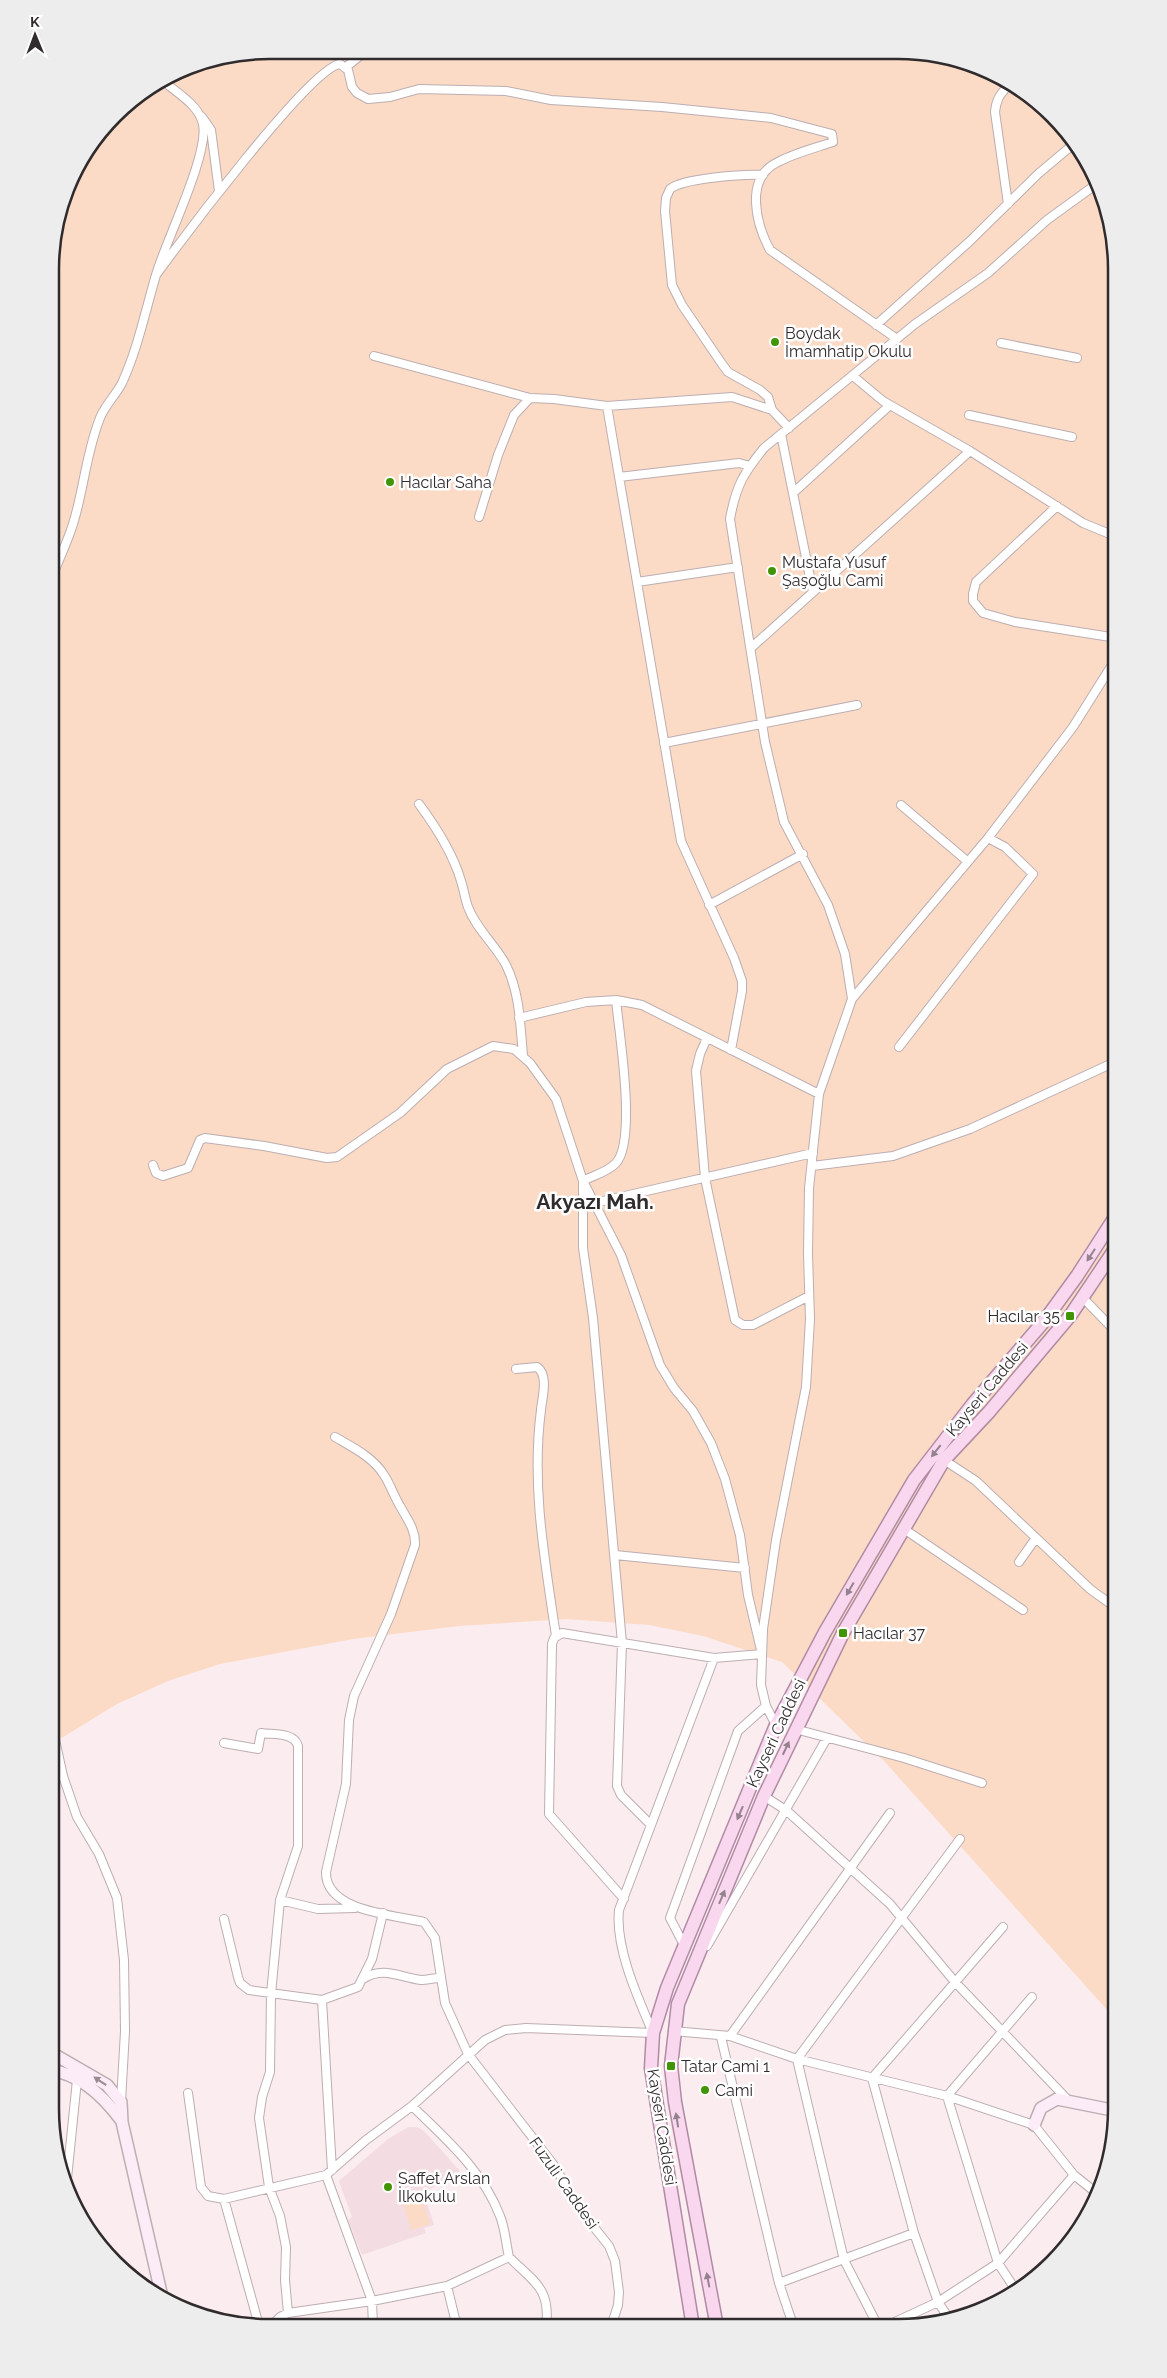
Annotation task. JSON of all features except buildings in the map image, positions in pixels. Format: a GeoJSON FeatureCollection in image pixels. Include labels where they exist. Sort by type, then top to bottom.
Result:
{"type":"FeatureCollection","features":[{"type":"Feature","properties":{"kind":"main road","name":"Kayseri Caddesi"},"geometry":{"type":"LineString","coordinates":[[692,2319],[678,2224],[654,2097],[651,2068],[652,2033],[659,2010],[776,1725],[824,1632],[914,1480],[972,1405],[1045,1320],[1077,1276],[1108,1228]]}},
{"type":"Feature","properties":{"kind":"main road","name":"Kayseri Caddesi"},"geometry":{"type":"LineString","coordinates":[[715,2319],[675,2102],[671,2066],[678,2004],[764,1796],[843,1633],[944,1460],[989,1412],[1083,1298],[1108,1260]]}},
{"type":"Feature","properties":{"kind":"street"},"geometry":{"type":"LineString","coordinates":[[346,67],[356,59]]}},
{"type":"Feature","properties":{"kind":"street"},"geometry":{"type":"LineString","coordinates":[[156,275],[218,191],[310,86],[334,66],[340,64],[346,67],[352,87],[357,93],[368,99],[390,97],[419,89],[506,91],[551,100],[662,107],[771,118],[788,121],[833,137],[833,142],[777,162],[763,175],[756,198],[756,212],[761,232],[770,250],[897,339]]}},
{"type":"Feature","properties":{"kind":"street"},"geometry":{"type":"LineString","coordinates":[[168,85],[205,119],[212,130],[218,191]]}},
{"type":"Feature","properties":{"kind":"street"},"geometry":{"type":"LineString","coordinates":[[1006,88],[996,102],[995,112],[1008,204]]}},
{"type":"Feature","properties":{"kind":"street"},"geometry":{"type":"LineString","coordinates":[[59,559],[73,524],[88,454],[100,416],[121,384],[140,337],[156,275],[194,174],[204,133],[200,115]]}},
{"type":"Feature","properties":{"kind":"street"},"geometry":{"type":"LineString","coordinates":[[876,325],[1070,148]]}},
{"type":"Feature","properties":{"kind":"street"},"geometry":{"type":"LineString","coordinates":[[763,175],[721,178],[674,186],[668,192],[666,198],[666,233],[672,285],[682,305],[728,372],[760,390],[768,397],[772,410],[789,428]]}},
{"type":"Feature","properties":{"kind":"street"},"geometry":{"type":"LineString","coordinates":[[852,999],[845,954],[828,905],[803,854],[784,822],[762,723],[752,647],[730,519],[734,496],[744,474],[764,448],[897,339],[988,273],[1047,220],[1092,188]]}},
{"type":"Feature","properties":{"kind":"street"},"geometry":{"type":"LineString","coordinates":[[1000,343],[1076,358]]}},
{"type":"Feature","properties":{"kind":"street"},"geometry":{"type":"LineString","coordinates":[[374,356],[530,398],[607,406],[732,397],[746,399],[757,406],[772,410]]}},
{"type":"Feature","properties":{"kind":"street"},"geometry":{"type":"LineString","coordinates":[[852,376],[890,405],[970,450],[1083,522],[1108,533]]}},
{"type":"Feature","properties":{"kind":"street"},"geometry":{"type":"LineString","coordinates":[[479,517],[498,454],[514,415],[530,398]]}},
{"type":"Feature","properties":{"kind":"street"},"geometry":{"type":"LineString","coordinates":[[793,493],[890,405]]}},
{"type":"Feature","properties":{"kind":"street"},"geometry":{"type":"LineString","coordinates":[[607,406],[681,841],[742,981],[742,992],[731,1050]]}},
{"type":"Feature","properties":{"kind":"street"},"geometry":{"type":"LineString","coordinates":[[969,415],[1072,437]]}},
{"type":"Feature","properties":{"kind":"street"},"geometry":{"type":"LineString","coordinates":[[781,434],[813,592]]}},
{"type":"Feature","properties":{"kind":"street"},"geometry":{"type":"LineString","coordinates":[[752,647],[970,450]]}},
{"type":"Feature","properties":{"kind":"street"},"geometry":{"type":"LineString","coordinates":[[619,477],[739,463],[750,466]]}},
{"type":"Feature","properties":{"kind":"street"},"geometry":{"type":"LineString","coordinates":[[1057,506],[976,582],[973,594],[975,605],[983,613],[1016,622],[1049,625],[1108,636]]}},
{"type":"Feature","properties":{"kind":"street"},"geometry":{"type":"LineString","coordinates":[[637,582],[738,567]]}},
{"type":"Feature","properties":{"kind":"street"},"geometry":{"type":"LineString","coordinates":[[776,1725],[766,1706],[761,1685],[763,1629],[776,1540],[806,1387],[809,1296],[808,1254],[812,1166],[819,1094],[852,999],[988,838],[1072,728],[1108,671]]}},
{"type":"Feature","properties":{"kind":"street"},"geometry":{"type":"LineString","coordinates":[[664,743],[857,705]]}},
{"type":"Feature","properties":{"kind":"street"},"geometry":{"type":"LineString","coordinates":[[418,804],[436,828],[449,854],[461,880],[468,908],[477,926],[506,964],[516,990],[523,1055]]}},
{"type":"Feature","properties":{"kind":"street"},"geometry":{"type":"LineString","coordinates":[[901,805],[967,861]]}},
{"type":"Feature","properties":{"kind":"street"},"geometry":{"type":"LineString","coordinates":[[899,1047],[1033,874],[1005,847],[988,838]]}},
{"type":"Feature","properties":{"kind":"street"},"geometry":{"type":"LineString","coordinates":[[709,905],[803,854]]}},
{"type":"Feature","properties":{"kind":"street"},"geometry":{"type":"LineString","coordinates":[[520,1018],[586,1002],[616,1000],[642,1005],[819,1094]]}},
{"type":"Feature","properties":{"kind":"street"},"geometry":{"type":"LineString","coordinates":[[583,1181],[610,1168],[622,1154],[625,1145],[626,1115],[616,1000]]}},
{"type":"Feature","properties":{"kind":"street"},"geometry":{"type":"LineString","coordinates":[[708,1038],[700,1054],[696,1071],[705,1178],[735,1320],[743,1325],[753,1325],[809,1296]]}},
{"type":"Feature","properties":{"kind":"street"},"geometry":{"type":"LineString","coordinates":[[153,1165],[156,1173],[163,1176],[188,1168],[200,1140],[205,1138],[332,1158],[400,1113],[447,1069],[493,1046],[514,1049],[523,1055],[556,1099],[583,1181],[621,1255],[660,1365],[674,1388],[693,1411],[711,1443],[724,1479],[740,1535],[762,1654]]}},
{"type":"Feature","properties":{"kind":"street"},"geometry":{"type":"LineString","coordinates":[[812,1166],[893,1156],[970,1129],[1108,1065]]}},
{"type":"Feature","properties":{"kind":"street"},"geometry":{"type":"LineString","coordinates":[[594,1203],[813,1154]]}},
{"type":"Feature","properties":{"kind":"street"},"geometry":{"type":"LineString","coordinates":[[583,1181],[583,1248],[593,1318],[622,1643],[617,1786],[622,1795],[651,1825]]}},
{"type":"Feature","properties":{"kind":"street"},"geometry":{"type":"LineString","coordinates":[[1083,1298],[1108,1324]]}},
{"type":"Feature","properties":{"kind":"street"},"geometry":{"type":"LineString","coordinates":[[516,1369],[537,1367],[544,1376],[539,1422],[537,1491],[556,1636],[552,1644],[549,1814],[624,1899]]}},
{"type":"Feature","properties":{"kind":"street"},"geometry":{"type":"LineString","coordinates":[[334,1437],[363,1453],[384,1474],[416,1537],[415,1545],[391,1614],[354,1696],[349,1720],[346,1784],[326,1878],[331,1890],[357,1908]]}},
{"type":"Feature","properties":{"kind":"street"},"geometry":{"type":"LineString","coordinates":[[944,1460],[976,1481],[1090,1589],[1108,1600]]}},
{"type":"Feature","properties":{"kind":"street"},"geometry":{"type":"LineString","coordinates":[[904,1529],[1022,1610]]}},
{"type":"Feature","properties":{"kind":"street"},"geometry":{"type":"LineString","coordinates":[[1019,1562],[1036,1538]]}},
{"type":"Feature","properties":{"kind":"street"},"geometry":{"type":"LineString","coordinates":[[615,1555],[745,1568]]}},
{"type":"Feature","properties":{"kind":"street"},"geometry":{"type":"LineString","coordinates":[[556,1636],[562,1633],[714,1658],[762,1654]]}},
{"type":"Feature","properties":{"kind":"street"},"geometry":{"type":"LineString","coordinates":[[188,2093],[201,2187],[208,2196],[224,2199],[329,2173],[366,2140],[412,2106],[485,2040],[505,2030],[519,2028],[652,2033],[630,1979],[618,1921],[651,1825],[714,1658]]}},
{"type":"Feature","properties":{"kind":"street"},"geometry":{"type":"LineString","coordinates":[[684,1947],[670,1918],[738,1731],[766,1706]]}},
{"type":"Feature","properties":{"kind":"street"},"geometry":{"type":"LineString","coordinates":[[795,1729],[904,1758],[982,1783]]}},
{"type":"Feature","properties":{"kind":"street"},"geometry":{"type":"LineString","coordinates":[[224,1743],[258,1749],[261,1733],[292,1737],[298,1743],[298,1846],[280,1900],[271,1994],[270,2072],[262,2097],[260,2118],[269,2187],[280,2216],[286,2247],[285,2280],[288,2313]]}},
{"type":"Feature","properties":{"kind":"street"},"geometry":{"type":"LineString","coordinates":[[688,1978],[787,1811],[827,1738]]}},
{"type":"Feature","properties":{"kind":"street"},"geometry":{"type":"LineString","coordinates":[[59,1758],[77,1817],[99,1854],[117,1898],[124,1960],[125,2031],[121,2102],[122,2122],[160,2289]]}},
{"type":"Feature","properties":{"kind":"street"},"geometry":{"type":"LineString","coordinates":[[764,1796],[787,1811],[890,1904],[955,1982],[1067,2099]]}},
{"type":"Feature","properties":{"kind":"street"},"geometry":{"type":"LineString","coordinates":[[791,2319],[779,2283],[725,2037],[890,1813]]}},
{"type":"Feature","properties":{"kind":"street"},"geometry":{"type":"LineString","coordinates":[[797,2059],[960,1839]]}},
{"type":"Feature","properties":{"kind":"street"},"geometry":{"type":"LineString","coordinates":[[280,1900],[318,1909],[357,1908]]}},
{"type":"Feature","properties":{"kind":"street","name":"Fuzuli Caddesi"},"geometry":{"type":"LineString","coordinates":[[357,1908],[424,1922],[431,1929],[435,1938],[445,2003],[468,2054],[556,2168],[574,2202],[609,2246],[615,2261],[619,2292],[618,2305],[614,2319]]}},
{"type":"Feature","properties":{"kind":"street"},"geometry":{"type":"LineString","coordinates":[[224,1919],[240,1982],[249,1990],[322,2000],[358,1986],[372,1959],[383,1913]]}},
{"type":"Feature","properties":{"kind":"street"},"geometry":{"type":"LineString","coordinates":[[872,2078],[1003,1927]]}},
{"type":"Feature","properties":{"kind":"street"},"geometry":{"type":"LineString","coordinates":[[361,1980],[378,1972],[388,1972],[422,1980],[441,1978]]}},
{"type":"Feature","properties":{"kind":"street"},"geometry":{"type":"LineString","coordinates":[[947,2096],[1032,1997]]}},
{"type":"Feature","properties":{"kind":"street"},"geometry":{"type":"LineString","coordinates":[[322,2000],[329,2173],[372,2301],[373,2319]]}},
{"type":"Feature","properties":{"kind":"street"},"geometry":{"type":"LineString","coordinates":[[674,2031],[725,2037],[797,2059],[947,2096],[1034,2125],[1074,2175],[1092,2190]]}},
{"type":"Feature","properties":{"kind":"street"},"geometry":{"type":"LineString","coordinates":[[59,2057],[107,2085],[121,2102]]}},
{"type":"Feature","properties":{"kind":"street"},"geometry":{"type":"LineString","coordinates":[[797,2059],[844,2260],[876,2319]]}},
{"type":"Feature","properties":{"kind":"street"},"geometry":{"type":"LineString","coordinates":[[59,2073],[77,2080],[106,2099],[122,2122]]}},
{"type":"Feature","properties":{"kind":"street"},"geometry":{"type":"LineString","coordinates":[[872,2078],[914,2233],[938,2302],[946,2314]]}},
{"type":"Feature","properties":{"kind":"street"},"geometry":{"type":"LineString","coordinates":[[68,2170],[77,2080]]}},
{"type":"Feature","properties":{"kind":"street"},"geometry":{"type":"LineString","coordinates":[[947,2096],[998,2263],[1013,2285]]}},
{"type":"Feature","properties":{"kind":"street"},"geometry":{"type":"LineString","coordinates":[[1034,2125],[1041,2108],[1057,2099],[1067,2099],[1108,2109]]}},
{"type":"Feature","properties":{"kind":"street"},"geometry":{"type":"LineString","coordinates":[[412,2106],[449,2142],[483,2180],[501,2217],[509,2257],[546,2296],[548,2305],[547,2319]]}},
{"type":"Feature","properties":{"kind":"street"},"geometry":{"type":"LineString","coordinates":[[901,2319],[938,2302],[998,2263],[1074,2175]]}},
{"type":"Feature","properties":{"kind":"street"},"geometry":{"type":"LineString","coordinates":[[224,2199],[257,2319]]}},
{"type":"Feature","properties":{"kind":"street"},"geometry":{"type":"LineString","coordinates":[[779,2283],[914,2233]]}},
{"type":"Feature","properties":{"kind":"street"},"geometry":{"type":"LineString","coordinates":[[278,2319],[288,2313],[372,2301],[447,2286],[509,2257]]}},
{"type":"Feature","properties":{"kind":"street"},"geometry":{"type":"LineString","coordinates":[[447,2286],[455,2319]]}},
{"type":"Feature","properties":{"kind":"shaded area"},"geometry":{"type":"Polygon","coordinates":[[[255,59],[912,59],[953,66],[991,80],[1015,94],[1037,111],[1056,130],[1073,152],[1087,176],[1097,201],[1108,255],[1108,2011],[884,1761],[782,1662],[703,1636],[649,1625],[566,1619],[459,1626],[353,1639],[220,1664],[168,1681],[117,1704],[59,1739],[59,255],[66,214],[80,176],[94,152],[111,130],[130,111],[152,94],[176,80],[201,70],[255,59]]]}},
{"type":"Feature","properties":{"kind":"shaded area","name":"Saffet Arslan İlkokulu"},"geometry":{"type":"Polygon","coordinates":[[[408,2127],[417,2127],[424,2131],[460,2171],[424,2193],[434,2225],[424,2228],[426,2233],[362,2255],[348,2220],[352,2217],[339,2181],[388,2139],[408,2127]]]}},
{"type":"Feature","properties":{"kind":"shaded area"},"geometry":{"type":"Polygon","coordinates":[[[422,2198],[430,2224],[411,2230],[403,2203],[422,2198]]]}},
{"type":"Feature","properties":{"kind":"place","name":"Boydak İmamhatip Okulu"},"geometry":{"type":"Point","coordinates":[775,342]}},
{"type":"Feature","properties":{"kind":"place","name":"Hacılar Saha"},"geometry":{"type":"Point","coordinates":[390,482]}},
{"type":"Feature","properties":{"kind":"place","name":"Mustafa Yusuf Şaşoğlu Cami"},"geometry":{"type":"Point","coordinates":[772,571]}},
{"type":"Feature","properties":{"kind":"place","name":"Hacılar 35"},"geometry":{"type":"Point","coordinates":[1070,1316]}},
{"type":"Feature","properties":{"kind":"place","name":"Hacılar 37"},"geometry":{"type":"Point","coordinates":[843,1633]}},
{"type":"Feature","properties":{"kind":"place","name":"Tatar Cami 1"},"geometry":{"type":"Point","coordinates":[671,2066]}},
{"type":"Feature","properties":{"kind":"place","name":"Cami"},"geometry":{"type":"Point","coordinates":[705,2090]}},
{"type":"Feature","properties":{"kind":"place","name":"Saffet Arslan İlkokulu"},"geometry":{"type":"Point","coordinates":[388,2187]}},
{"type":"Feature","properties":{"kind":"district","name":"Akyazı Mah."},"geometry":{"type":"Point","coordinates":[595,1201]}}]}
